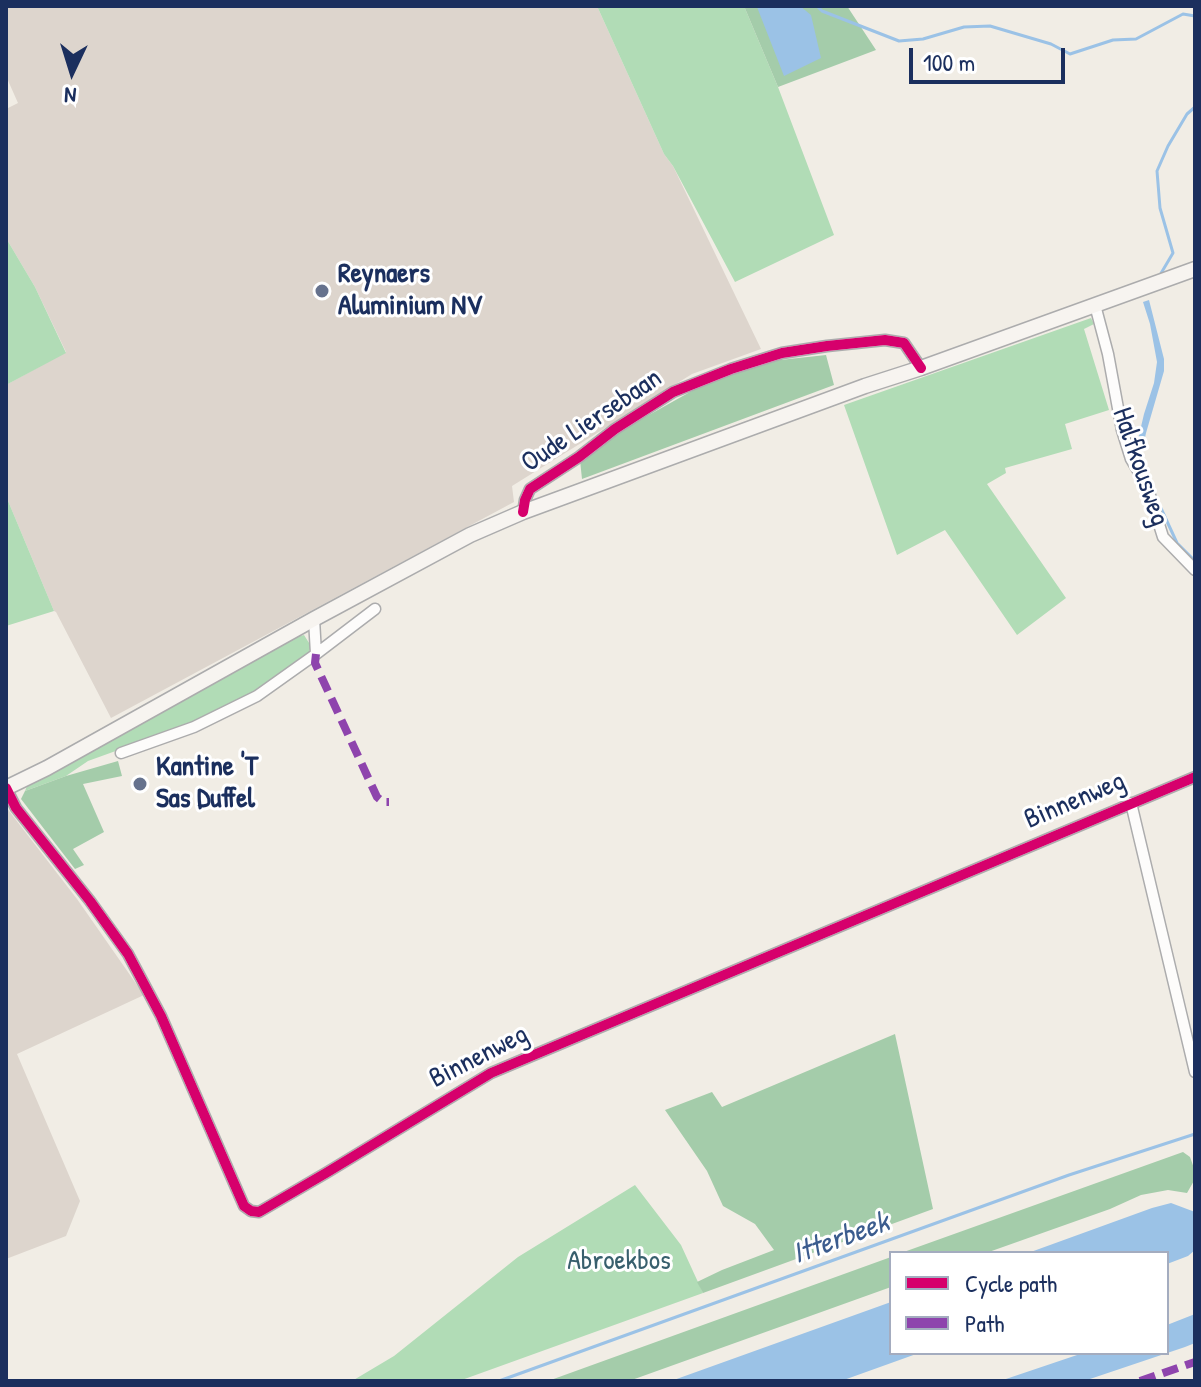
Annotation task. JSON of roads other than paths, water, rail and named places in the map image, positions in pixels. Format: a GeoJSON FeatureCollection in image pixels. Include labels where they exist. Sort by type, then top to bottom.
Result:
{"type":"FeatureCollection","features":[{"type":"Feature","properties":{"kind":"main road","name":"Oude Liersebaan"},"geometry":{"type":"LineString","coordinates":[[6,788],[470,535],[523,512],[865,386],[1195,269]]}},
{"type":"Feature","properties":{"kind":"street","name":"Halfkousweg"},"geometry":{"type":"LineString","coordinates":[[1095,305],[1131,459],[1147,486],[1163,537],[1195,570]]}},
{"type":"Feature","properties":{"kind":"street","name":"Oude Liersebaan"},"geometry":{"type":"LineString","coordinates":[[523,512],[530,489],[615,429],[673,392],[731,369],[782,353],[885,340],[904,343],[921,368]]}},
{"type":"Feature","properties":{"kind":"street"},"geometry":{"type":"LineString","coordinates":[[121,753],[194,727],[257,696],[375,609]]}},
{"type":"Feature","properties":{"kind":"street"},"geometry":{"type":"LineString","coordinates":[[314,619],[316,654]]}},
{"type":"Feature","properties":{"kind":"street","name":"Binnenweg"},"geometry":{"type":"LineString","coordinates":[[6,788],[16,808],[128,954],[161,1016],[244,1206],[259,1212],[491,1073],[1195,777]]}},
{"type":"Feature","properties":{"kind":"street"},"geometry":{"type":"LineString","coordinates":[[1131,803],[1195,1072]]}},
{"type":"Feature","properties":{"kind":"water"},"geometry":{"type":"Polygon","coordinates":[[[800,6],[811,15],[821,58],[784,76],[757,7],[800,6]]]}},
{"type":"Feature","properties":{"kind":"water"},"geometry":{"type":"Polygon","coordinates":[[[1149,300],[1164,359],[1164,371],[1138,459],[1136,448],[1157,362],[1143,302],[1149,300]]]}},
{"type":"Feature","properties":{"kind":"water"},"geometry":{"type":"Polygon","coordinates":[[[1171,1203],[1195,1212],[1195,1250],[1169,1263],[1169,1251],[1034,1251],[1171,1203]]]}},
{"type":"Feature","properties":{"kind":"water"},"geometry":{"type":"Polygon","coordinates":[[[889,1303],[889,1355],[913,1355],[841,1381],[671,1381],[889,1303]]]}},
{"type":"Feature","properties":{"kind":"water"},"geometry":{"type":"Polygon","coordinates":[[[1195,1314],[1195,1343],[1169,1352],[1169,1324],[1195,1314]]]}},
{"type":"Feature","properties":{"kind":"water"},"geometry":{"type":"Polygon","coordinates":[[[1077,1355],[1161,1355],[1084,1381],[1000,1381],[1077,1355]]]}},
{"type":"Feature","properties":{"kind":"waterway"},"geometry":{"type":"LineString","coordinates":[[817,6],[822,11],[899,41],[923,39],[964,27],[990,26],[1051,44],[1070,54],[1113,40],[1136,39],[1183,14],[1195,16]]}},
{"type":"Feature","properties":{"kind":"waterway"},"geometry":{"type":"LineString","coordinates":[[1160,275],[1173,253],[1160,208],[1157,171],[1168,146],[1187,114],[1195,107]]}},
{"type":"Feature","properties":{"kind":"waterway"},"geometry":{"type":"LineString","coordinates":[[1139,457],[1149,480]]}},
{"type":"Feature","properties":{"kind":"waterway"},"geometry":{"type":"LineString","coordinates":[[1153,491],[1177,543],[1195,561]]}},
{"type":"Feature","properties":{"kind":"waterway","name":"Itterbeek"},"geometry":{"type":"LineString","coordinates":[[499,1381],[1069,1175],[1195,1134]]}},
{"type":"Feature","properties":{"kind":"place","name":"Reynaers Aluminium NV"},"geometry":{"type":"Point","coordinates":[322,291]}},
{"type":"Feature","properties":{"kind":"place","name":"Kantine 'T Sas Duffel"},"geometry":{"type":"Point","coordinates":[140,784]}},
{"type":"Feature","properties":{"kind":"park label","name":"Abroekbos"},"geometry":{"type":"Point","coordinates":[619,1262]}}]}
